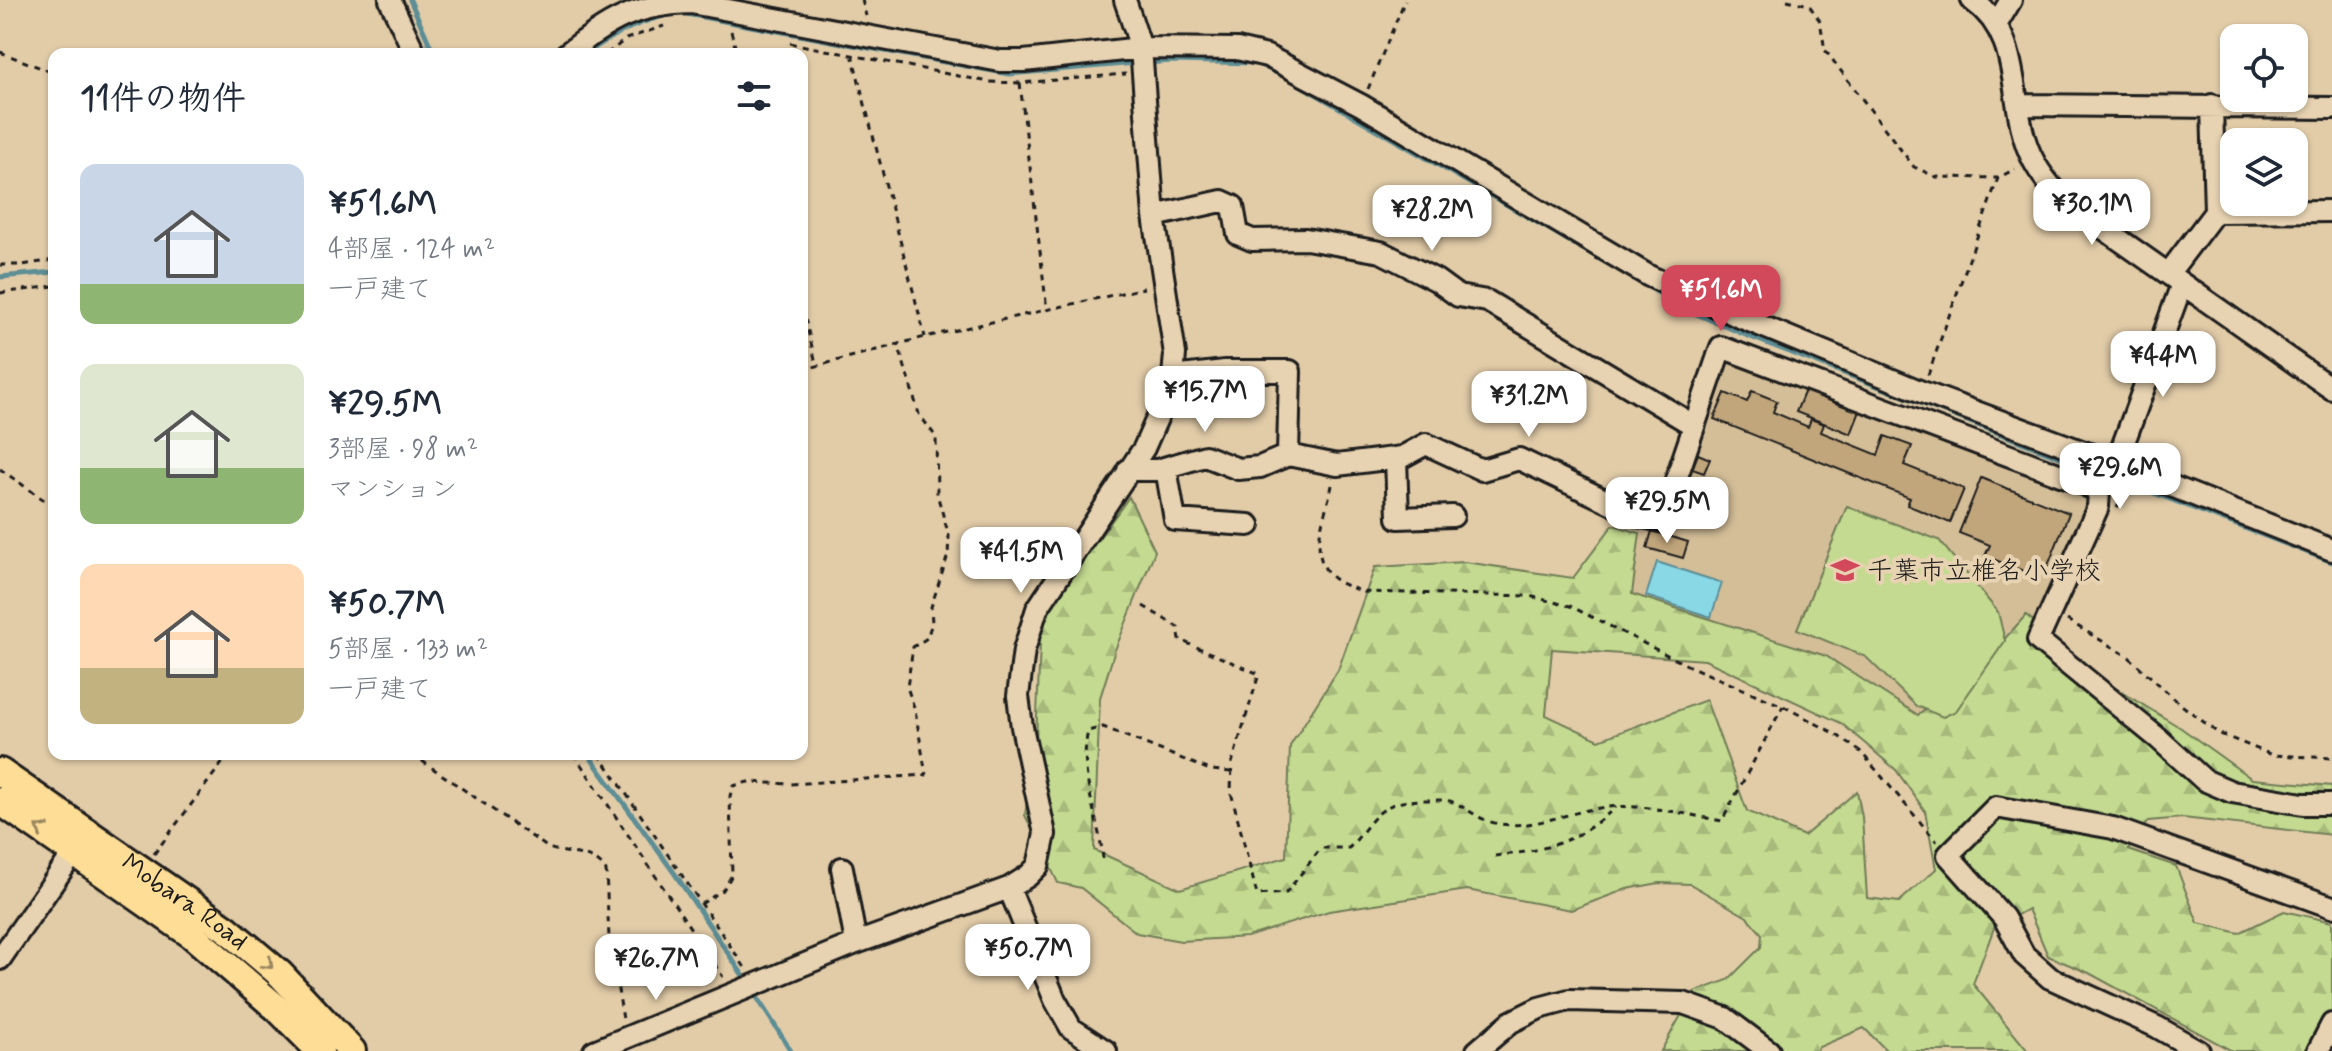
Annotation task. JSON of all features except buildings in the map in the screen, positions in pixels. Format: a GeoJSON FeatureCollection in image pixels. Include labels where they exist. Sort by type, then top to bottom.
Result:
{"type":"FeatureCollection","features":[{"type":"Feature","properties":{"kind":"main road","name":"Mobara Road"},"geometry":{"type":"LineString","coordinates":[[0,772],[81,842],[142,870],[252,949],[304,998],[352,1051]]}},
{"type":"Feature","properties":{"kind":"main road"},"geometry":{"type":"LineString","coordinates":[[0,801],[81,842],[258,991],[320,1051]]}},
{"type":"Feature","properties":{"kind":"street"},"geometry":{"type":"LineString","coordinates":[[390,0],[412,48]]}},
{"type":"Feature","properties":{"kind":"street"},"geometry":{"type":"LineString","coordinates":[[594,1051],[856,943],[1009,888],[1038,866],[1045,834],[1018,696],[1020,669],[1029,631],[1037,609],[1158,420],[1173,377],[1173,335],[1154,216],[1141,48],[1125,0]]}},
{"type":"Feature","properties":{"kind":"street"},"geometry":{"type":"LineString","coordinates":[[1972,0],[1996,25],[2009,49],[2024,136],[2033,161],[2047,183],[2063,200],[2332,389]]}},
{"type":"Feature","properties":{"kind":"street"},"geometry":{"type":"LineString","coordinates":[[1996,25],[2011,0]]}},
{"type":"Feature","properties":{"kind":"street"},"geometry":{"type":"LineString","coordinates":[[574,48],[608,22],[637,10],[664,4],[691,3],[1000,61],[1141,48],[1237,49],[1267,56],[1361,105],[1649,276],[1922,392],[2116,464],[2332,550]]}},
{"type":"Feature","properties":{"kind":"street"},"geometry":{"type":"LineString","coordinates":[[2018,105],[2332,108]]}},
{"type":"Feature","properties":{"kind":"street"},"geometry":{"type":"LineString","coordinates":[[2212,105],[2215,212],[2175,279],[2116,464],[2099,492],[2098,507],[2038,640],[2125,710],[2204,780],[2232,792],[2303,804],[2332,804]]}},
{"type":"Feature","properties":{"kind":"street"},"geometry":{"type":"LineString","coordinates":[[1154,216],[1222,201],[1233,206],[1238,234],[1252,240],[1306,239],[1381,252],[1436,280],[1458,296],[1487,301],[1693,425]]}},
{"type":"Feature","properties":{"kind":"street"},"geometry":{"type":"LineString","coordinates":[[2215,212],[2332,211]]}},
{"type":"Feature","properties":{"kind":"street"},"geometry":{"type":"LineString","coordinates":[[1128,470],[1166,468],[1205,456],[1238,469],[1260,467],[1288,455],[1337,465],[1396,458],[1426,444],[1482,470],[1519,459],[1638,516],[1662,521],[1721,347],[2099,492]]}},
{"type":"Feature","properties":{"kind":"street"},"geometry":{"type":"LineString","coordinates":[[1173,377],[1225,371],[1290,371],[1288,455]]}},
{"type":"Feature","properties":{"kind":"street"},"geometry":{"type":"LineString","coordinates":[[1396,458],[1398,518],[1453,516]]}},
{"type":"Feature","properties":{"kind":"street"},"geometry":{"type":"LineString","coordinates":[[1166,468],[1175,520],[1249,525]]}},
{"type":"Feature","properties":{"kind":"street"},"geometry":{"type":"LineString","coordinates":[[2199,1051],[2157,1027],[2050,978],[2024,955],[2004,918],[1948,855],[1996,807],[2113,828],[2332,907]]}},
{"type":"Feature","properties":{"kind":"street"},"geometry":{"type":"LineString","coordinates":[[0,959],[81,842]]}},
{"type":"Feature","properties":{"kind":"street"},"geometry":{"type":"LineString","coordinates":[[842,868],[856,943]]}},
{"type":"Feature","properties":{"kind":"street"},"geometry":{"type":"LineString","coordinates":[[1009,888],[1055,1000],[1071,1028],[1106,1051]]}},
{"type":"Feature","properties":{"kind":"street"},"geometry":{"type":"LineString","coordinates":[[1477,1051],[1511,1022],[1539,1008],[1569,1000],[1683,1003],[1725,1018],[1769,1051]]}},
{"type":"Feature","properties":{"kind":"street"},"geometry":{"type":"LineString","coordinates":[[2318,1051],[2332,1024]]}},
{"type":"Feature","properties":{"kind":"path"},"geometry":{"type":"LineString","coordinates":[[1361,105],[1405,0]]}},
{"type":"Feature","properties":{"kind":"path"},"geometry":{"type":"LineString","coordinates":[[1787,0],[1809,5],[1820,21],[1825,50],[1914,167],[1936,177],[1998,178],[2033,161]]}},
{"type":"Feature","properties":{"kind":"path"},"geometry":{"type":"LineString","coordinates":[[731,31],[735,48]]}},
{"type":"Feature","properties":{"kind":"path"},"geometry":{"type":"LineString","coordinates":[[855,33],[852,55],[925,337]]}},
{"type":"Feature","properties":{"kind":"path"},"geometry":{"type":"LineString","coordinates":[[0,52],[48,71]]}},
{"type":"Feature","properties":{"kind":"path"},"geometry":{"type":"LineString","coordinates":[[1020,83],[1047,310]]}},
{"type":"Feature","properties":{"kind":"path"},"geometry":{"type":"LineString","coordinates":[[1922,392],[1998,178]]}},
{"type":"Feature","properties":{"kind":"path"},"geometry":{"type":"LineString","coordinates":[[0,265],[48,261]]}},
{"type":"Feature","properties":{"kind":"path"},"geometry":{"type":"LineString","coordinates":[[808,369],[925,337],[1164,284]]}},
{"type":"Feature","properties":{"kind":"path"},"geometry":{"type":"LineString","coordinates":[[0,293],[48,287]]}},
{"type":"Feature","properties":{"kind":"path"},"geometry":{"type":"LineString","coordinates":[[808,331],[817,367]]}},
{"type":"Feature","properties":{"kind":"path"},"geometry":{"type":"LineString","coordinates":[[701,904],[723,890],[732,875],[730,796],[733,786],[748,782],[791,784],[926,775],[915,710],[907,687],[913,647],[927,638],[932,623],[931,607],[948,555],[949,536],[937,494],[936,437],[919,414],[898,344]]}},
{"type":"Feature","properties":{"kind":"path"},"geometry":{"type":"LineString","coordinates":[[1337,465],[1319,536],[1320,551],[1329,574],[1342,583],[1364,592],[1529,596],[1570,606],[1689,666],[1783,706],[1834,733],[1861,752],[1948,855]]}},
{"type":"Feature","properties":{"kind":"path"},"geometry":{"type":"LineString","coordinates":[[0,469],[48,503]]}},
{"type":"Feature","properties":{"kind":"path"},"geometry":{"type":"LineString","coordinates":[[2112,520],[2124,494]]}},
{"type":"Feature","properties":{"kind":"path"},"geometry":{"type":"LineString","coordinates":[[1143,606],[1178,627],[1180,640],[1259,674],[1232,772],[1231,792],[1257,895],[1286,893],[1321,848],[1349,848],[1381,808],[1402,802],[1450,801],[1480,819],[1501,824],[1552,819],[1616,807],[1664,810],[1722,821],[1783,706]]}},
{"type":"Feature","properties":{"kind":"path"},"geometry":{"type":"LineString","coordinates":[[2070,610],[2067,620],[2129,657],[2179,703],[2218,733],[2272,755],[2332,758]]}},
{"type":"Feature","properties":{"kind":"path"},"geometry":{"type":"LineString","coordinates":[[1103,859],[1084,749],[1088,731],[1103,727],[1210,770],[1232,772]]}},
{"type":"Feature","properties":{"kind":"path"},"geometry":{"type":"LineString","coordinates":[[142,870],[224,760]]}},
{"type":"Feature","properties":{"kind":"path"},"geometry":{"type":"LineString","coordinates":[[421,760],[547,847],[559,853],[592,857],[602,863],[606,871],[609,938],[625,1038]]}},
{"type":"Feature","properties":{"kind":"path"},"geometry":{"type":"LineString","coordinates":[[578,760],[734,993]]}},
{"type":"Feature","properties":{"kind":"path"},"geometry":{"type":"LineString","coordinates":[[603,760],[756,985]]}},
{"type":"Feature","properties":{"kind":"path"},"geometry":{"type":"LineString","coordinates":[[1495,856],[1563,843],[1590,830],[1616,807]]}},
{"type":"Feature","properties":{"kind":"shaded area","name":"千葉市立椎名小学校"},"geometry":{"type":"Polygon","coordinates":[[[1722,356],[2092,494],[2095,506],[1969,769],[1610,607],[1644,522],[1662,528],[1722,356]]]}},
{"type":"Feature","properties":{"kind":"green space"},"geometry":{"type":"Polygon","coordinates":[[[1129,497],[1155,551],[1115,650],[1100,698],[1094,850],[1180,889],[1286,857],[1290,746],[1338,670],[1375,567],[1465,562],[1573,578],[1613,525],[1640,533],[1632,594],[1826,656],[1918,715],[1965,683],[2026,615],[2104,681],[2181,728],[2252,779],[2332,786],[2332,835],[2183,818],[2148,821],[2128,850],[2176,866],[2198,923],[2239,933],[2284,911],[2332,922],[2332,1051],[2232,1051],[2089,973],[2048,956],[2028,909],[1994,928],[1973,984],[2028,1051],[1887,1051],[1864,1028],[1816,1051],[1661,1051],[1694,992],[1728,980],[1761,947],[1762,934],[1747,917],[1690,884],[1659,883],[1627,889],[1571,910],[1467,890],[1329,911],[1247,937],[1181,941],[1137,933],[1081,888],[1058,883],[1025,815],[1036,740],[1041,618],[1129,497]],[[1552,649],[1546,715],[1599,740],[1706,700],[1747,811],[1804,836],[1857,791],[1862,817],[1867,898],[1899,902],[1936,869],[1925,811],[1896,770],[1841,723],[1705,660],[1552,649]]]}},
{"type":"Feature","properties":{"kind":"green space"},"geometry":{"type":"Polygon","coordinates":[[[1847,506],[1939,540],[1998,612],[2005,641],[1956,711],[1943,717],[1916,706],[1866,657],[1797,629],[1847,506]]]}},
{"type":"Feature","properties":{"kind":"water"},"geometry":{"type":"Polygon","coordinates":[[[1657,562],[1722,583],[1711,617],[1646,596],[1657,562]]]}},
{"type":"Feature","properties":{"kind":"waterway"},"geometry":{"type":"LineString","coordinates":[[410,0],[431,48]]}},
{"type":"Feature","properties":{"kind":"waterway"},"geometry":{"type":"LineString","coordinates":[[595,48],[631,27],[681,13],[1009,74],[1136,63]]}},
{"type":"Feature","properties":{"kind":"waterway"},"geometry":{"type":"LineString","coordinates":[[1146,63],[1256,63],[1290,79],[1607,263]]}},
{"type":"Feature","properties":{"kind":"waterway"},"geometry":{"type":"LineString","coordinates":[[0,277],[48,273]]}},
{"type":"Feature","properties":{"kind":"waterway"},"geometry":{"type":"LineString","coordinates":[[1647,286],[1692,312],[1748,336],[2104,474]]}},
{"type":"Feature","properties":{"kind":"waterway"},"geometry":{"type":"LineString","coordinates":[[2113,477],[2332,562]]}},
{"type":"Feature","properties":{"kind":"waterway"},"geometry":{"type":"LineString","coordinates":[[592,760],[675,874],[748,983]]}},
{"type":"Feature","properties":{"kind":"waterway"},"geometry":{"type":"LineString","coordinates":[[753,991],[791,1051]]}},
{"type":"Feature","properties":{"kind":"place","name":"千葉市立椎名小学校"},"geometry":{"type":"Point","coordinates":[1845,570]}}]}
